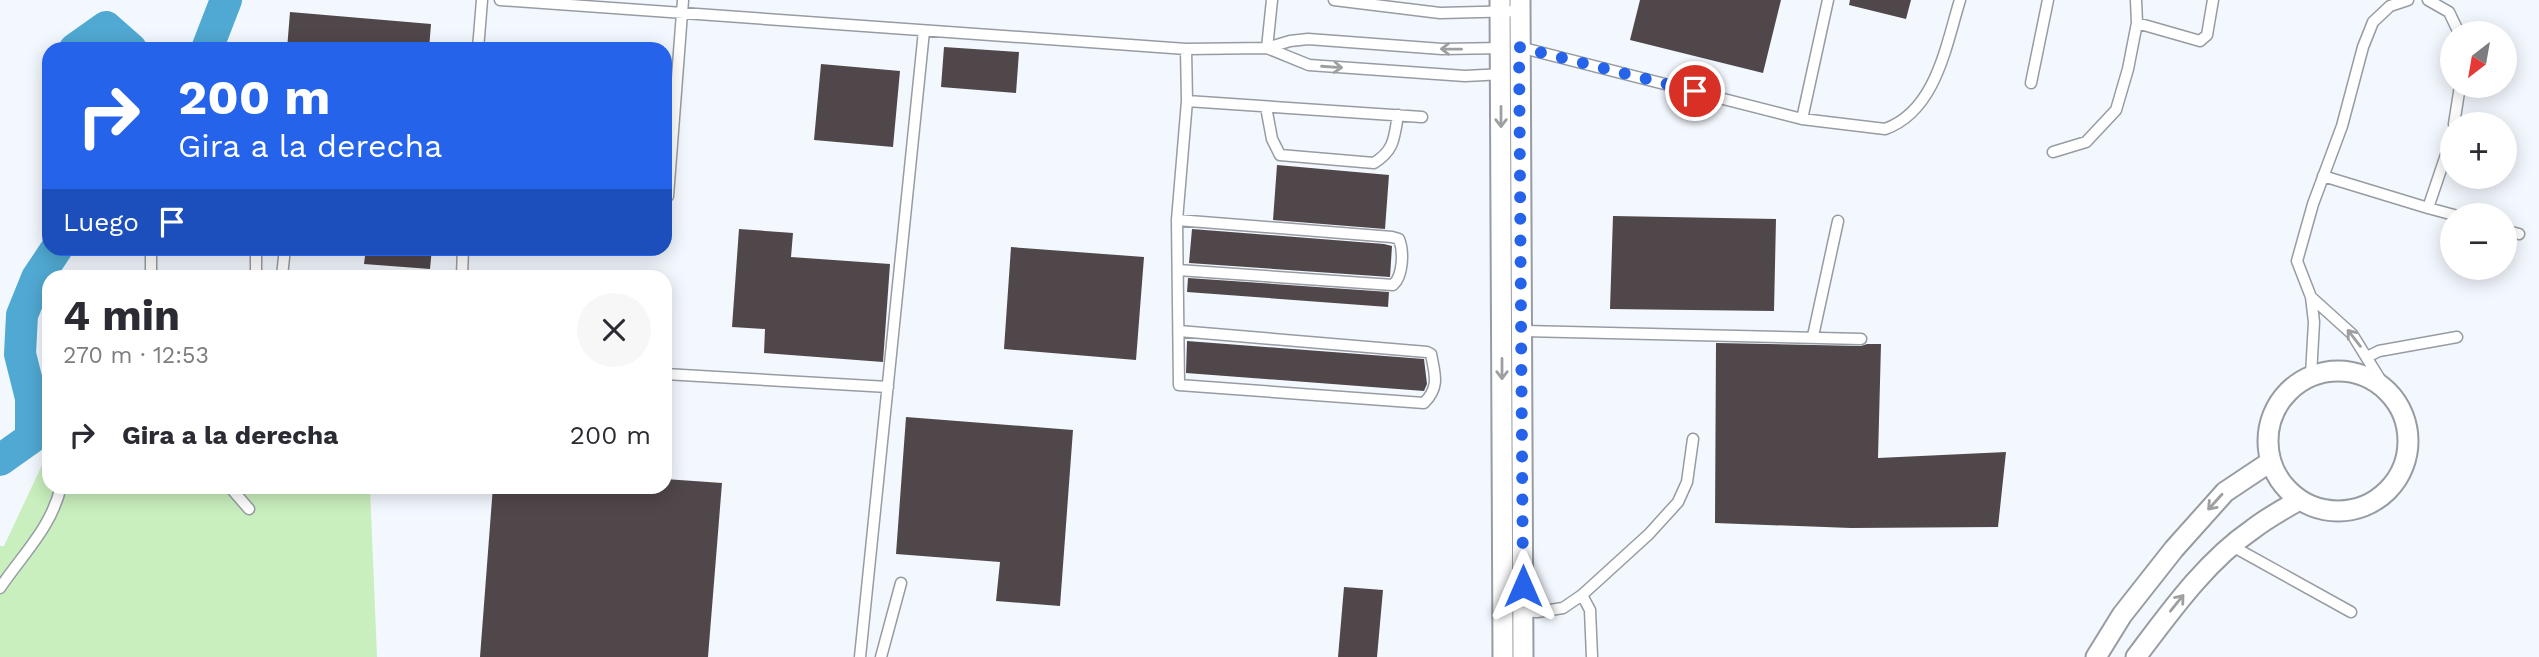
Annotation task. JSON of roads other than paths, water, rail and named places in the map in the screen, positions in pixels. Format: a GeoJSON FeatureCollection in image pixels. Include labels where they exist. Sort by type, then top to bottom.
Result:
{"type":"FeatureCollection","features":[{"type":"Feature","properties":{"kind":"street"},"geometry":{"type":"LineString","coordinates":[[1503,657],[1513,610],[1510,6]]}},
{"type":"Feature","properties":{"kind":"street"},"geometry":{"type":"LineString","coordinates":[[2337,370],[2363,375],[2386,389],[2401,410],[2409,435],[2406,461],[2394,485],[2374,502],[2350,511],[2323,510],[2299,500],[2270,462],[2267,436],[2273,411],[2289,389],[2311,375],[2337,370]]}},
{"type":"Feature","properties":{"kind":"street"},"geometry":{"type":"LineString","coordinates":[[2096,657],[2122,615],[2182,539],[2225,492],[2270,462]]}},
{"type":"Feature","properties":{"kind":"street"},"geometry":{"type":"LineString","coordinates":[[2136,657],[2180,598],[2232,546],[2252,529],[2299,500]]}},
{"type":"Feature","properties":{"kind":"street"},"geometry":{"type":"LineString","coordinates":[[1513,610],[1524,657]]}},
{"type":"Feature","properties":{"kind":"lane"},"geometry":{"type":"LineString","coordinates":[[479,42],[482,0]]}},
{"type":"Feature","properties":{"kind":"lane"},"geometry":{"type":"LineString","coordinates":[[499,0],[1186,48],[1267,48],[1290,41],[1308,40],[1441,49],[1510,48],[1802,119],[1885,129],[1897,125],[1930,91],[1960,0]]}},
{"type":"Feature","properties":{"kind":"lane"},"geometry":{"type":"LineString","coordinates":[[672,140],[682,0]]}},
{"type":"Feature","properties":{"kind":"lane"},"geometry":{"type":"LineString","coordinates":[[1267,48],[1272,0]]}},
{"type":"Feature","properties":{"kind":"lane"},"geometry":{"type":"LineString","coordinates":[[1334,0],[1440,13],[1510,6]]}},
{"type":"Feature","properties":{"kind":"lane"},"geometry":{"type":"LineString","coordinates":[[1802,119],[1828,0]]}},
{"type":"Feature","properties":{"kind":"lane"},"geometry":{"type":"LineString","coordinates":[[2031,83],[2048,0]]}},
{"type":"Feature","properties":{"kind":"lane"},"geometry":{"type":"LineString","coordinates":[[2053,152],[2086,142],[2116,110],[2129,69],[2137,23],[2136,0]]}},
{"type":"Feature","properties":{"kind":"lane"},"geometry":{"type":"LineString","coordinates":[[2137,23],[2200,41],[2207,35],[2213,0]]}},
{"type":"Feature","properties":{"kind":"lane"},"geometry":{"type":"LineString","coordinates":[[2311,375],[2314,321],[2311,297],[2297,261],[2313,204],[2342,125],[2362,47],[2373,22],[2390,6],[2408,0]]}},
{"type":"Feature","properties":{"kind":"lane"},"geometry":{"type":"LineString","coordinates":[[2428,0],[2449,12],[2453,21]]}},
{"type":"Feature","properties":{"kind":"lane"},"geometry":{"type":"LineString","coordinates":[[860,657],[924,31]]}},
{"type":"Feature","properties":{"kind":"lane"},"geometry":{"type":"LineString","coordinates":[[1179,331],[1427,352],[1431,354],[1436,379],[1433,394],[1424,403],[1179,385],[1177,220],[1187,101],[1186,48]]}},
{"type":"Feature","properties":{"kind":"lane"},"geometry":{"type":"LineString","coordinates":[[1267,48],[1309,65],[1465,76],[1511,74]]}},
{"type":"Feature","properties":{"kind":"lane"},"geometry":{"type":"LineString","coordinates":[[1187,101],[1422,117]]}},
{"type":"Feature","properties":{"kind":"lane"},"geometry":{"type":"LineString","coordinates":[[1266,107],[1272,139],[1280,155],[1374,163],[1387,155],[1393,142],[1398,114]]}},
{"type":"Feature","properties":{"kind":"lane"},"geometry":{"type":"LineString","coordinates":[[2428,208],[2440,172]]}},
{"type":"Feature","properties":{"kind":"lane"},"geometry":{"type":"LineString","coordinates":[[2323,176],[2440,211]]}},
{"type":"Feature","properties":{"kind":"lane"},"geometry":{"type":"LineString","coordinates":[[1177,220],[1392,237],[1399,239],[1402,245],[1401,270],[1398,281],[1393,285],[1178,270]]}},
{"type":"Feature","properties":{"kind":"lane"},"geometry":{"type":"LineString","coordinates":[[1813,336],[1838,221]]}},
{"type":"Feature","properties":{"kind":"lane"},"geometry":{"type":"LineString","coordinates":[[2311,297],[2352,334],[2386,389]]}},
{"type":"Feature","properties":{"kind":"lane"},"geometry":{"type":"LineString","coordinates":[[1512,331],[1861,339]]}},
{"type":"Feature","properties":{"kind":"lane"},"geometry":{"type":"LineString","coordinates":[[2367,357],[2379,351],[2457,337]]}},
{"type":"Feature","properties":{"kind":"lane"},"geometry":{"type":"LineString","coordinates":[[672,374],[888,387]]}},
{"type":"Feature","properties":{"kind":"lane"},"geometry":{"type":"LineString","coordinates":[[1513,610],[1563,608],[1582,595],[1649,534],[1678,502],[1687,482],[1693,439]]}},
{"type":"Feature","properties":{"kind":"lane"},"geometry":{"type":"LineString","coordinates":[[0,588],[46,526],[58,494]]}},
{"type":"Feature","properties":{"kind":"lane"},"geometry":{"type":"LineString","coordinates":[[236,494],[249,509]]}},
{"type":"Feature","properties":{"kind":"lane"},"geometry":{"type":"LineString","coordinates":[[2232,546],[2351,612]]}},
{"type":"Feature","properties":{"kind":"lane"},"geometry":{"type":"LineString","coordinates":[[881,657],[901,583]]}},
{"type":"Feature","properties":{"kind":"lane"},"geometry":{"type":"LineString","coordinates":[[1582,595],[1590,610],[1592,657]]}},
{"type":"Feature","properties":{"kind":"waterway"},"geometry":{"type":"LineString","coordinates":[[210,42],[226,0]]}},
{"type":"Feature","properties":{"kind":"waterway"},"geometry":{"type":"LineString","coordinates":[[85,42],[106,27],[123,42]]}},
{"type":"Feature","properties":{"kind":"waterway"},"geometry":{"type":"LineString","coordinates":[[42,270],[52,256]]}},
{"type":"Feature","properties":{"kind":"waterway"},"geometry":{"type":"LineString","coordinates":[[0,460],[31,438],[31,398],[20,354],[22,315],[42,270]]}}]}
